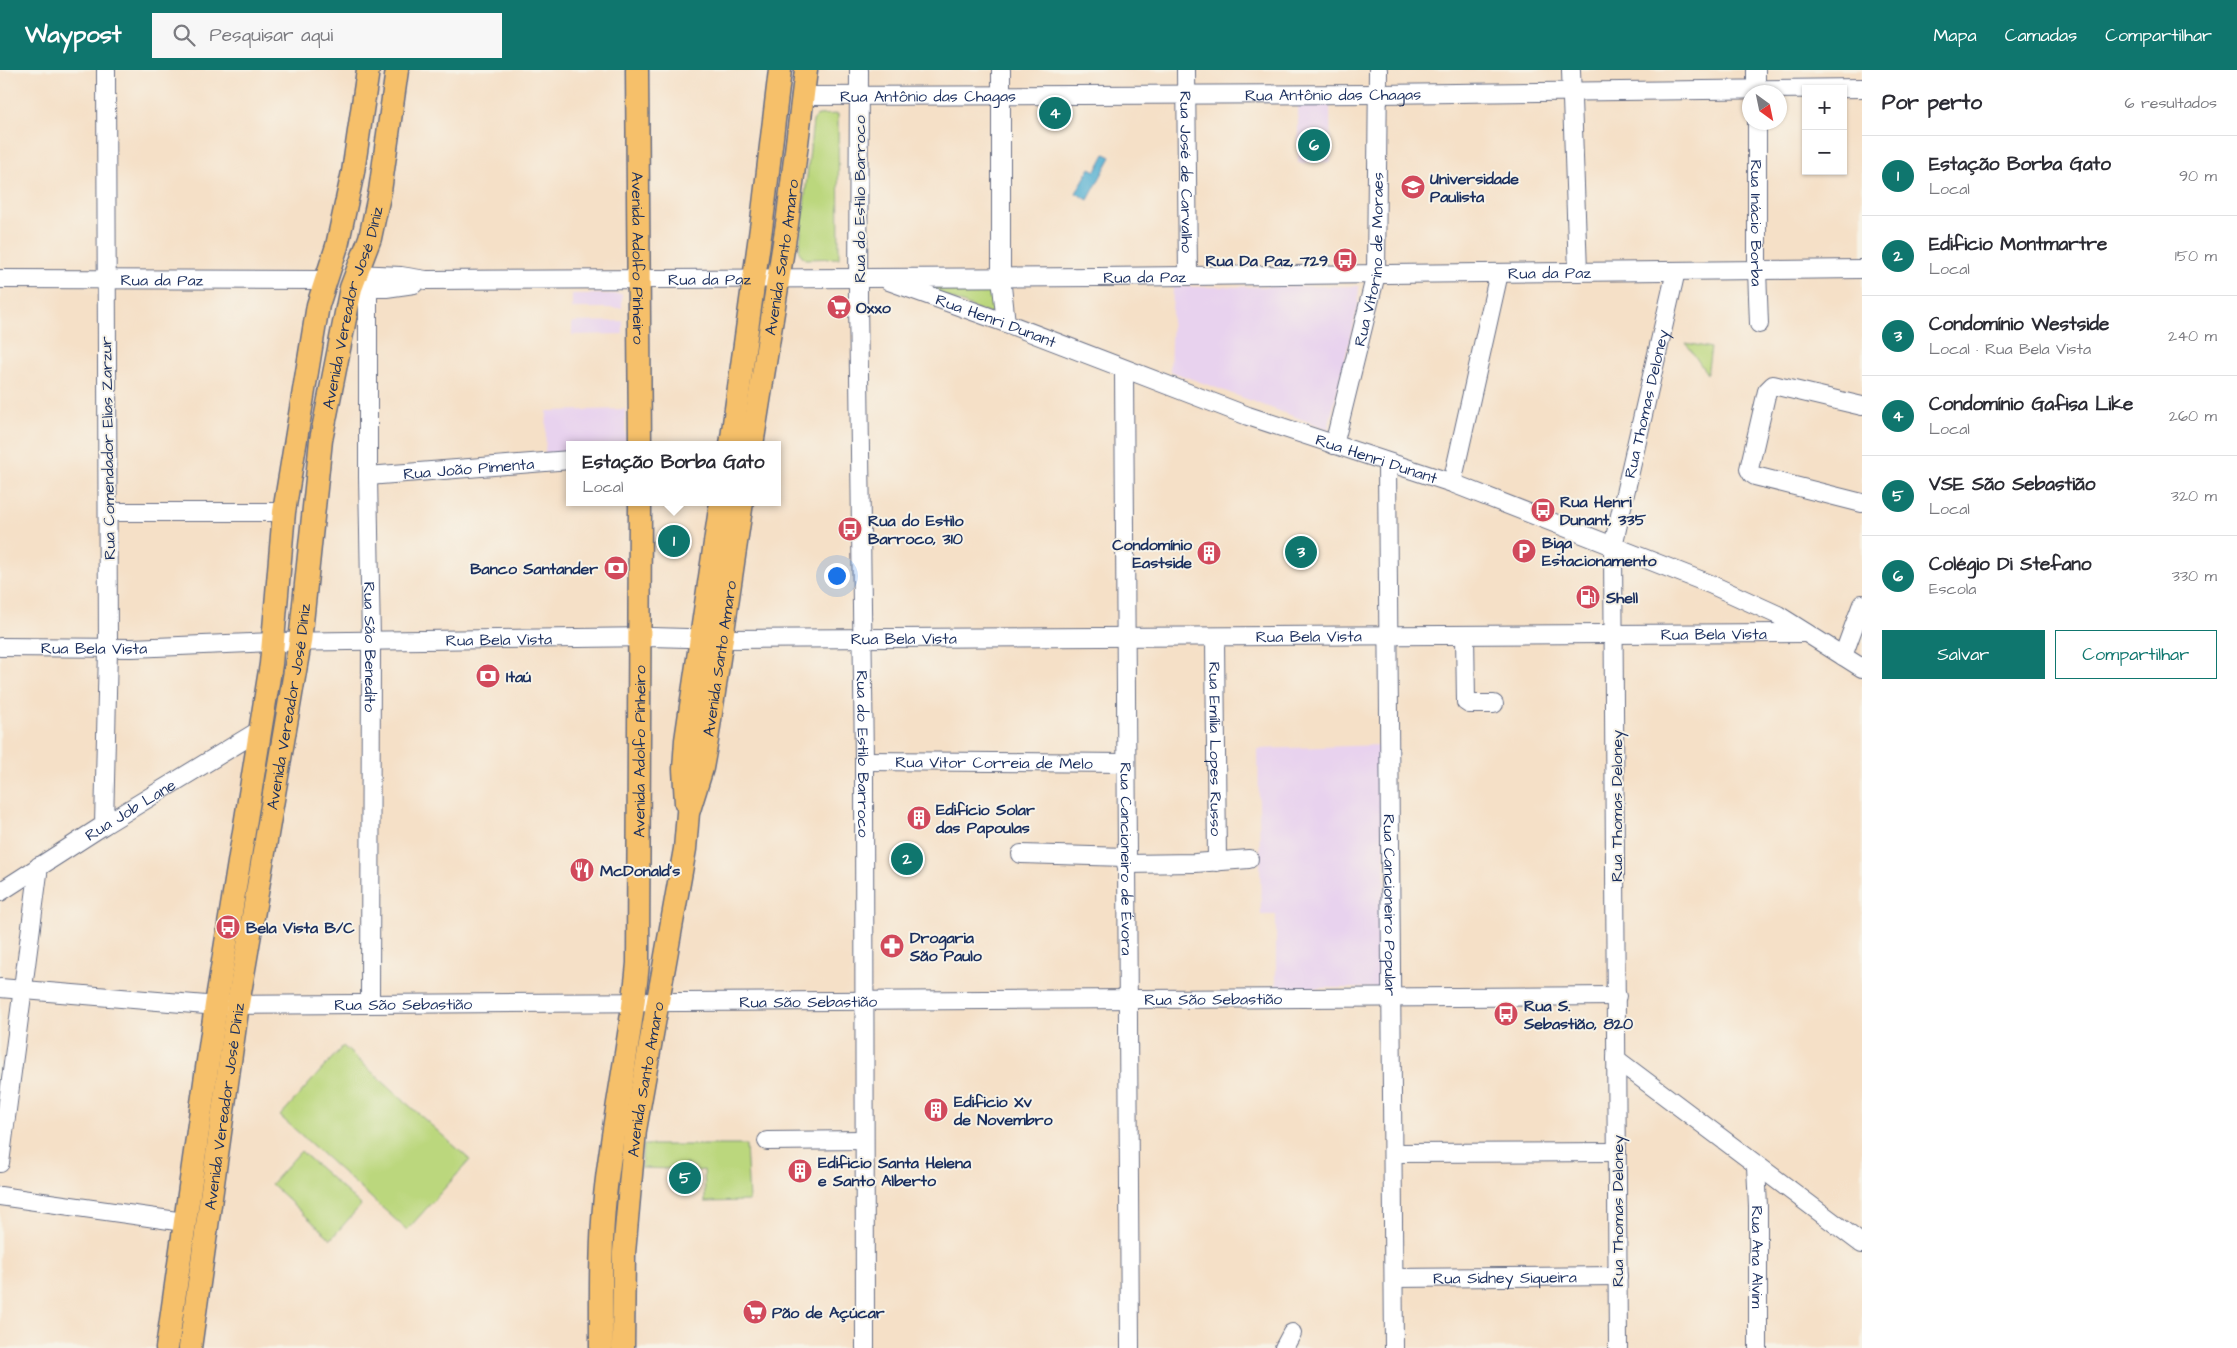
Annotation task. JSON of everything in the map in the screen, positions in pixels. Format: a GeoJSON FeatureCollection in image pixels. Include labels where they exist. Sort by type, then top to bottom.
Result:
{"type":"FeatureCollection","features":[{"type":"Feature","properties":{"kind":"main road","name":"Avenida Vereador José Diniz"},"geometry":{"type":"LineString","coordinates":[[167,1348],[216,1005],[274,642],[284,512],[315,322],[337,246],[353,172],[368,70]]}},
{"type":"Feature","properties":{"kind":"main road","name":"Avenida Vereador José Diniz"},"geometry":{"type":"LineString","coordinates":[[190,1348],[238,1004],[300,642],[321,440],[380,191],[397,70]]}},
{"type":"Feature","properties":{"kind":"main road","name":"Avenida Adolfo Pinheiro"},"geometry":{"type":"LineString","coordinates":[[637,70],[640,441]]}},
{"type":"Feature","properties":{"kind":"main road","name":"Avenida Santo Amaro"},"geometry":{"type":"LineString","coordinates":[[732,441],[780,70]]}},
{"type":"Feature","properties":{"kind":"main road","name":"Avenida Santo Amaro"},"geometry":{"type":"LineString","coordinates":[[753,441],[779,278],[806,70]]}},
{"type":"Feature","properties":{"kind":"main road"},"geometry":{"type":"LineString","coordinates":[[777,95],[803,96]]}},
{"type":"Feature","properties":{"kind":"main road","name":"Avenida Adolfo Pinheiro"},"geometry":{"type":"LineString","coordinates":[[635,1002],[639,902],[638,637],[640,506]]}},
{"type":"Feature","properties":{"kind":"main road","name":"Avenida Santo Amaro"},"geometry":{"type":"LineString","coordinates":[[623,1348],[624,1253],[635,1130],[685,849],[688,813],[702,768],[721,506]]}},
{"type":"Feature","properties":{"kind":"main road","name":"Avenida Santo Amaro"},"geometry":{"type":"LineString","coordinates":[[712,639],[741,506]]}},
{"type":"Feature","properties":{"kind":"main road","name":"Avenida Santo Amaro"},"geometry":{"type":"LineString","coordinates":[[601,1348],[600,1276],[605,1198],[613,1132],[635,1002]]}},
{"type":"Feature","properties":{"kind":"street","name":"Rua Comendador Elias Zarzur"},"geometry":{"type":"LineString","coordinates":[[104,825],[108,649],[105,279],[106,70]]}},
{"type":"Feature","properties":{"kind":"street","name":"Rua do Estilo Barroco"},"geometry":{"type":"LineString","coordinates":[[859,70],[858,277],[864,761],[865,1348]]}},
{"type":"Feature","properties":{"kind":"street"},"geometry":{"type":"LineString","coordinates":[[1001,70],[1001,277],[1006,322]]}},
{"type":"Feature","properties":{"kind":"street","name":"Rua José de Carvalho"},"geometry":{"type":"LineString","coordinates":[[1186,70],[1188,276]]}},
{"type":"Feature","properties":{"kind":"street","name":"Rua Vitorino de Moraes"},"geometry":{"type":"LineString","coordinates":[[1334,445],[1376,274],[1378,70]]}},
{"type":"Feature","properties":{"kind":"street"},"geometry":{"type":"LineString","coordinates":[[1571,70],[1578,272]]}},
{"type":"Feature","properties":{"kind":"street"},"geometry":{"type":"LineString","coordinates":[[1756,70],[1756,85]]}},
{"type":"Feature","properties":{"kind":"street","name":"Rua Antônio das Chagas"},"geometry":{"type":"LineString","coordinates":[[1787,89],[1862,88]]}},
{"type":"Feature","properties":{"kind":"street","name":"Rua Antônio das Chagas"},"geometry":{"type":"LineString","coordinates":[[803,96],[1001,97],[1742,90]]}},
{"type":"Feature","properties":{"kind":"street","name":"Rua Inácio Borba"},"geometry":{"type":"LineString","coordinates":[[1756,130],[1759,324]]}},
{"type":"Feature","properties":{"kind":"street","name":"Rua da Paz"},"geometry":{"type":"LineString","coordinates":[[358,284],[400,276],[426,280],[1188,276],[1862,269]]}},
{"type":"Feature","properties":{"kind":"street","name":"Rua Thomas Deloney"},"geometry":{"type":"LineString","coordinates":[[1618,1348],[1613,546],[1676,270]]}},
{"type":"Feature","properties":{"kind":"street"},"geometry":{"type":"LineString","coordinates":[[1452,484],[1499,273]]}},
{"type":"Feature","properties":{"kind":"street","name":"Rua Henri Dunant"},"geometry":{"type":"LineString","coordinates":[[876,277],[1006,322],[1248,416],[1387,464],[1452,484],[1710,584],[1778,615],[1862,668]]}},
{"type":"Feature","properties":{"kind":"street","name":"Rua da Paz"},"geometry":{"type":"LineString","coordinates":[[0,279],[326,280]]}},
{"type":"Feature","properties":{"kind":"street","name":"Rua São Benedito"},"geometry":{"type":"LineString","coordinates":[[358,284],[368,476],[371,641],[370,1003]]}},
{"type":"Feature","properties":{"kind":"street","name":"Rua Cancioneiro de Évora"},"geometry":{"type":"LineString","coordinates":[[1124,369],[1130,1348]]}},
{"type":"Feature","properties":{"kind":"street"},"geometry":{"type":"LineString","coordinates":[[1862,406],[1773,385],[1766,392],[1749,469],[1755,476],[1862,503]]}},
{"type":"Feature","properties":{"kind":"street","name":"Rua João Pimenta"},"geometry":{"type":"LineString","coordinates":[[368,476],[566,460]]}},
{"type":"Feature","properties":{"kind":"street","name":"Rua Cancioneiro Popular"},"geometry":{"type":"LineString","coordinates":[[1387,464],[1394,1348]]}},
{"type":"Feature","properties":{"kind":"street"},"geometry":{"type":"LineString","coordinates":[[108,512],[284,512]]}},
{"type":"Feature","properties":{"kind":"street"},"geometry":{"type":"LineString","coordinates":[[1844,656],[1862,604]]}},
{"type":"Feature","properties":{"kind":"street","name":"Rua Bela Vista"},"geometry":{"type":"LineString","coordinates":[[0,647],[108,649],[274,642],[638,637],[712,639],[1806,633]]}},
{"type":"Feature","properties":{"kind":"street"},"geometry":{"type":"LineString","coordinates":[[1465,635],[1466,702],[1469,704],[1494,704]]}},
{"type":"Feature","properties":{"kind":"street","name":"Rua Emília Lopes Russo"},"geometry":{"type":"LineString","coordinates":[[1215,637],[1217,862]]}},
{"type":"Feature","properties":{"kind":"street","name":"Rua Job Lane"},"geometry":{"type":"LineString","coordinates":[[0,892],[104,825],[260,730]]}},
{"type":"Feature","properties":{"kind":"street","name":"Rua Vitor Correia de Melo"},"geometry":{"type":"LineString","coordinates":[[864,761],[1125,763]]}},
{"type":"Feature","properties":{"kind":"street"},"geometry":{"type":"LineString","coordinates":[[1021,854],[1126,861],[1217,862],[1249,859]]}},
{"type":"Feature","properties":{"kind":"street"},"geometry":{"type":"LineString","coordinates":[[0,1163],[39,866]]}},
{"type":"Feature","properties":{"kind":"street","name":"Rua São Sebastião"},"geometry":{"type":"LineString","coordinates":[[0,988],[216,1005],[1617,996]]}},
{"type":"Feature","properties":{"kind":"street"},"geometry":{"type":"LineString","coordinates":[[1616,1059],[1862,1244]]}},
{"type":"Feature","properties":{"kind":"street"},"geometry":{"type":"LineString","coordinates":[[767,1141],[864,1140]]}},
{"type":"Feature","properties":{"kind":"street"},"geometry":{"type":"LineString","coordinates":[[1393,1152],[1617,1152]]}},
{"type":"Feature","properties":{"kind":"street","name":"Rua Ana Alvim"},"geometry":{"type":"LineString","coordinates":[[1756,1166],[1758,1207],[1758,1348]]}},
{"type":"Feature","properties":{"kind":"street"},"geometry":{"type":"LineString","coordinates":[[0,1196],[184,1222]]}},
{"type":"Feature","properties":{"kind":"street","name":"Rua Sidney Siqueira"},"geometry":{"type":"LineString","coordinates":[[1394,1278],[1618,1276]]}},
{"type":"Feature","properties":{"kind":"shaded area"},"geometry":{"type":"Polygon","coordinates":[[[1298,105],[1330,105],[1331,162],[1298,163],[1298,105]]]}},
{"type":"Feature","properties":{"kind":"shaded area"},"geometry":{"type":"Polygon","coordinates":[[[1359,286],[1358,306],[1328,429],[1170,371],[1173,287],[1359,286]]]}},
{"type":"Feature","properties":{"kind":"shaded area"},"geometry":{"type":"Polygon","coordinates":[[[572,294],[622,294],[622,308],[572,308],[572,294]]]}},
{"type":"Feature","properties":{"kind":"shaded area"},"geometry":{"type":"Polygon","coordinates":[[[623,321],[623,334],[572,335],[572,322],[623,321]]]}},
{"type":"Feature","properties":{"kind":"shaded area"},"geometry":{"type":"Polygon","coordinates":[[[625,409],[626,441],[566,441],[566,452],[545,453],[547,411],[625,409]]]}},
{"type":"Feature","properties":{"kind":"shaded area"},"geometry":{"type":"Polygon","coordinates":[[[1383,745],[1386,988],[1276,988],[1276,915],[1261,915],[1258,749],[1383,745]]]}},
{"type":"Feature","properties":{"kind":"green space"},"geometry":{"type":"Polygon","coordinates":[[[838,114],[839,258],[805,259],[799,252],[813,121],[818,115],[838,114]]]}},
{"type":"Feature","properties":{"kind":"green space"},"geometry":{"type":"Polygon","coordinates":[[[998,279],[1002,319],[905,280],[998,279]]]}},
{"type":"Feature","properties":{"kind":"green space"},"geometry":{"type":"Polygon","coordinates":[[[1686,343],[1711,348],[1707,374],[1686,343]]]}},
{"type":"Feature","properties":{"kind":"green space"},"geometry":{"type":"Polygon","coordinates":[[[343,1046],[470,1160],[407,1230],[280,1116],[343,1046]]]}},
{"type":"Feature","properties":{"kind":"green space"},"geometry":{"type":"Polygon","coordinates":[[[643,1145],[746,1145],[749,1201],[705,1202],[704,1170],[697,1171],[694,1167],[686,1164],[674,1169],[641,1168],[643,1145]]]}},
{"type":"Feature","properties":{"kind":"green space"},"geometry":{"type":"Polygon","coordinates":[[[301,1151],[361,1205],[331,1239],[271,1184],[301,1151]]]}},
{"type":"Feature","properties":{"kind":"water"},"geometry":{"type":"Polygon","coordinates":[[[1105,154],[1111,157],[1088,200],[1076,193],[1090,168],[1096,171],[1105,154]]]}},
{"type":"Feature","properties":{"kind":"place","name":"Condomínio Gafisa Like"},"geometry":{"type":"Point","coordinates":[1055,113]}},
{"type":"Feature","properties":{"kind":"place","name":"Colégio Di Stefano"},"geometry":{"type":"Point","coordinates":[1314,145]}},
{"type":"Feature","properties":{"kind":"place","name":"Universidade Paulista"},"geometry":{"type":"Point","coordinates":[1413,187]}},
{"type":"Feature","properties":{"kind":"place","name":"Rua Da Paz, 729"},"geometry":{"type":"Point","coordinates":[1345,260]}},
{"type":"Feature","properties":{"kind":"place","name":"Oxxo"},"geometry":{"type":"Point","coordinates":[839,307]}},
{"type":"Feature","properties":{"kind":"place","name":"Rua Henri Dunant, 335"},"geometry":{"type":"Point","coordinates":[1543,510]}},
{"type":"Feature","properties":{"kind":"place","name":"Rua do Estilo Barroco, 310"},"geometry":{"type":"Point","coordinates":[850,529]}},
{"type":"Feature","properties":{"kind":"place","name":"Estação Borba Gato"},"geometry":{"type":"Point","coordinates":[674,541]}},
{"type":"Feature","properties":{"kind":"place","name":"Biga Estacionamento"},"geometry":{"type":"Point","coordinates":[1524,551]}},
{"type":"Feature","properties":{"kind":"place","name":"Condomínio Westside"},"geometry":{"type":"Point","coordinates":[1301,552]}},
{"type":"Feature","properties":{"kind":"place","name":"Condomínio Eastside"},"geometry":{"type":"Point","coordinates":[1209,553]}},
{"type":"Feature","properties":{"kind":"place","name":"Banco Santander"},"geometry":{"type":"Point","coordinates":[616,568]}},
{"type":"Feature","properties":{"kind":"place","name":"Shell"},"geometry":{"type":"Point","coordinates":[1588,597]}},
{"type":"Feature","properties":{"kind":"place","name":"Itaú"},"geometry":{"type":"Point","coordinates":[488,676]}},
{"type":"Feature","properties":{"kind":"place","name":"Edifício Solar das Papoulas"},"geometry":{"type":"Point","coordinates":[919,818]}},
{"type":"Feature","properties":{"kind":"place","name":"Edificio Montmartre"},"geometry":{"type":"Point","coordinates":[907,859]}},
{"type":"Feature","properties":{"kind":"place","name":"McDonald's"},"geometry":{"type":"Point","coordinates":[582,870]}},
{"type":"Feature","properties":{"kind":"place","name":"Bela Vista B/C"},"geometry":{"type":"Point","coordinates":[228,927]}},
{"type":"Feature","properties":{"kind":"place","name":"Drogaria São Paulo"},"geometry":{"type":"Point","coordinates":[892,946]}},
{"type":"Feature","properties":{"kind":"place","name":"Rua S. Sebastião, 820"},"geometry":{"type":"Point","coordinates":[1506,1014]}},
{"type":"Feature","properties":{"kind":"place","name":"Edificio Xv de Novembro"},"geometry":{"type":"Point","coordinates":[936,1110]}},
{"type":"Feature","properties":{"kind":"place","name":"Edificio Santa Helena e Santo Alberto"},"geometry":{"type":"Point","coordinates":[800,1171]}},
{"type":"Feature","properties":{"kind":"place","name":"VSE São Sebastião"},"geometry":{"type":"Point","coordinates":[685,1178]}},
{"type":"Feature","properties":{"kind":"place","name":"Pão de Açúcar"},"geometry":{"type":"Point","coordinates":[755,1312]}}]}
